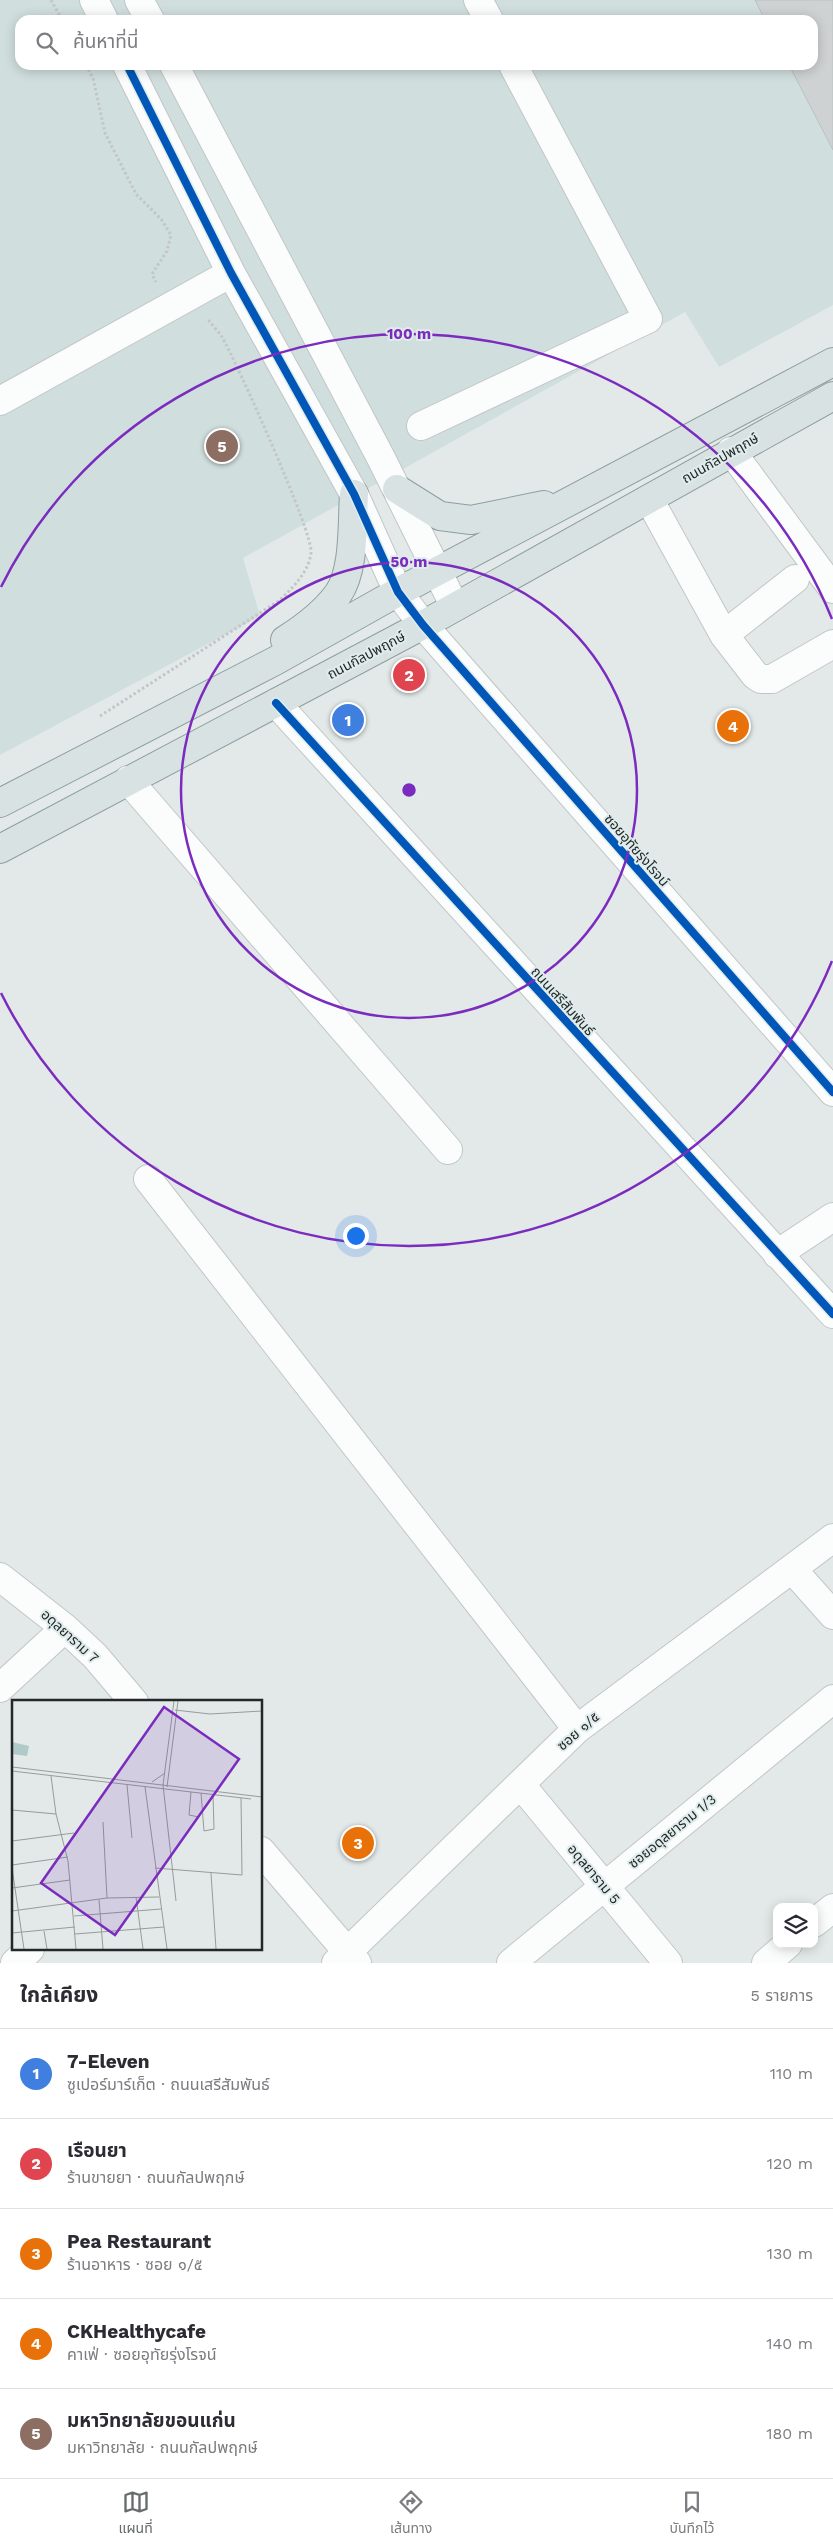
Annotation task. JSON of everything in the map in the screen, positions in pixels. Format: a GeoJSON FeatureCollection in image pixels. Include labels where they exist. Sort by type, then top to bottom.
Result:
{"type":"FeatureCollection","features":[{"type":"Feature","properties":{"kind":"main road"},"geometry":{"type":"LineString","coordinates":[[0,803],[276,661],[436,571],[833,362]]}},
{"type":"Feature","properties":{"kind":"main road","name":"ถนนกัลปพฤกษ์"},"geometry":{"type":"LineString","coordinates":[[0,849],[423,625],[731,451],[830,404]]}},
{"type":"Feature","properties":{"kind":"main road"},"geometry":{"type":"LineString","coordinates":[[397,490],[440,516],[471,520],[567,501]]}},
{"type":"Feature","properties":{"kind":"main road"},"geometry":{"type":"LineString","coordinates":[[178,712],[303,628],[338,593],[349,564],[354,494]]}},
{"type":"Feature","properties":{"kind":"street"},"geometry":{"type":"LineString","coordinates":[[94,0],[102,15]]}},
{"type":"Feature","properties":{"kind":"street"},"geometry":{"type":"LineString","coordinates":[[139,0],[147,15]]}},
{"type":"Feature","properties":{"kind":"street"},"geometry":{"type":"LineString","coordinates":[[478,0],[486,15]]}},
{"type":"Feature","properties":{"kind":"street","name":"ซอยอุทัยรุ่งโรจน์"},"geometry":{"type":"LineString","coordinates":[[129,70],[231,273],[354,494],[398,592],[423,625],[833,1092]]}},
{"type":"Feature","properties":{"kind":"street"},"geometry":{"type":"LineString","coordinates":[[177,70],[397,490],[455,607]]}},
{"type":"Feature","properties":{"kind":"street"},"geometry":{"type":"LineString","coordinates":[[421,426],[648,319],[516,70]]}},
{"type":"Feature","properties":{"kind":"street"},"geometry":{"type":"LineString","coordinates":[[0,401],[231,273]]}},
{"type":"Feature","properties":{"kind":"street"},"geometry":{"type":"LineString","coordinates":[[731,451],[833,589]]}},
{"type":"Feature","properties":{"kind":"street"},"geometry":{"type":"LineString","coordinates":[[649,498],[724,635],[755,675],[766,680],[772,679],[833,644]]}},
{"type":"Feature","properties":{"kind":"street"},"geometry":{"type":"LineString","coordinates":[[724,635],[795,580]]}},
{"type":"Feature","properties":{"kind":"street","name":"ถนนเสรีสัมพันธ์"},"geometry":{"type":"LineString","coordinates":[[276,703],[833,1314]]}},
{"type":"Feature","properties":{"kind":"street"},"geometry":{"type":"LineString","coordinates":[[128,780],[448,1150]]}},
{"type":"Feature","properties":{"kind":"street"},"geometry":{"type":"LineString","coordinates":[[148,1179],[578,1729]]}},
{"type":"Feature","properties":{"kind":"street"},"geometry":{"type":"LineString","coordinates":[[777,1254],[833,1217]]}},
{"type":"Feature","properties":{"kind":"street","name":"ซอย ๑/๕"},"geometry":{"type":"LineString","coordinates":[[347,1960],[578,1729],[833,1538]]}},
{"type":"Feature","properties":{"kind":"street"},"geometry":{"type":"LineString","coordinates":[[792,1569],[833,1615]]}},
{"type":"Feature","properties":{"kind":"street","name":"อดุลยาราม 7"},"geometry":{"type":"LineString","coordinates":[[0,1577],[65,1628],[95,1656],[132,1700]]}},
{"type":"Feature","properties":{"kind":"street"},"geometry":{"type":"LineString","coordinates":[[0,1688],[65,1628]]}},
{"type":"Feature","properties":{"kind":"street","name":"ซอยอดุลยาราม 1/3"},"geometry":{"type":"LineString","coordinates":[[511,1963],[833,1699]]}},
{"type":"Feature","properties":{"kind":"street","name":"อดุลยาราม 5"},"geometry":{"type":"LineString","coordinates":[[521,1786],[668,1963]]}},
{"type":"Feature","properties":{"kind":"street"},"geometry":{"type":"LineString","coordinates":[[262,1851],[347,1960]]}},
{"type":"Feature","properties":{"kind":"street"},"geometry":{"type":"LineString","coordinates":[[818,1920],[833,1908]]}},
{"type":"Feature","properties":{"kind":"street"},"geometry":{"type":"LineString","coordinates":[[766,1963],[783,1948]]}},
{"type":"Feature","properties":{"kind":"street"},"geometry":{"type":"LineString","coordinates":[[15,1963],[29,1950]]}},
{"type":"Feature","properties":{"kind":"path"},"geometry":{"type":"LineString","coordinates":[[51,0],[59,15]]}},
{"type":"Feature","properties":{"kind":"path"},"geometry":{"type":"LineString","coordinates":[[89,70],[93,78],[105,132],[136,194],[161,219],[171,235],[167,251],[152,274],[180,324],[207,319],[222,337],[303,520],[312,552],[302,577],[280,600],[97,718]]}},
{"type":"Feature","properties":{"kind":"shaded area"},"geometry":{"type":"Polygon","coordinates":[[[0,0],[833,0],[833,305],[719,367],[685,312],[243,558],[260,616],[0,755],[0,0]]]}},
{"type":"Feature","properties":{"kind":"building"},"geometry":{"type":"Polygon","coordinates":[[[755,0],[833,0],[833,150],[792,70],[818,70],[818,15],[762,15],[755,0]]]}},
{"type":"Feature","properties":{"kind":"cycle path"},"geometry":{"type":"LineString","coordinates":[[130,70],[231,273],[354,494],[398,592],[423,625],[833,1092]]}},
{"type":"Feature","properties":{"kind":"cycle path"},"geometry":{"type":"LineString","coordinates":[[276,703],[833,1314]]}},
{"type":"Feature","properties":{"kind":"place","name":"มหาวิทยาลัยขอนแก่น"},"geometry":{"type":"Point","coordinates":[222,446]}},
{"type":"Feature","properties":{"kind":"place","name":"เรือนยา"},"geometry":{"type":"Point","coordinates":[409,675]}},
{"type":"Feature","properties":{"kind":"place","name":"7-Eleven"},"geometry":{"type":"Point","coordinates":[348,720]}},
{"type":"Feature","properties":{"kind":"place","name":"CKHealthycafe"},"geometry":{"type":"Point","coordinates":[733,726]}},
{"type":"Feature","properties":{"kind":"place","name":"Pea Restaurant"},"geometry":{"type":"Point","coordinates":[358,1843]}}]}
